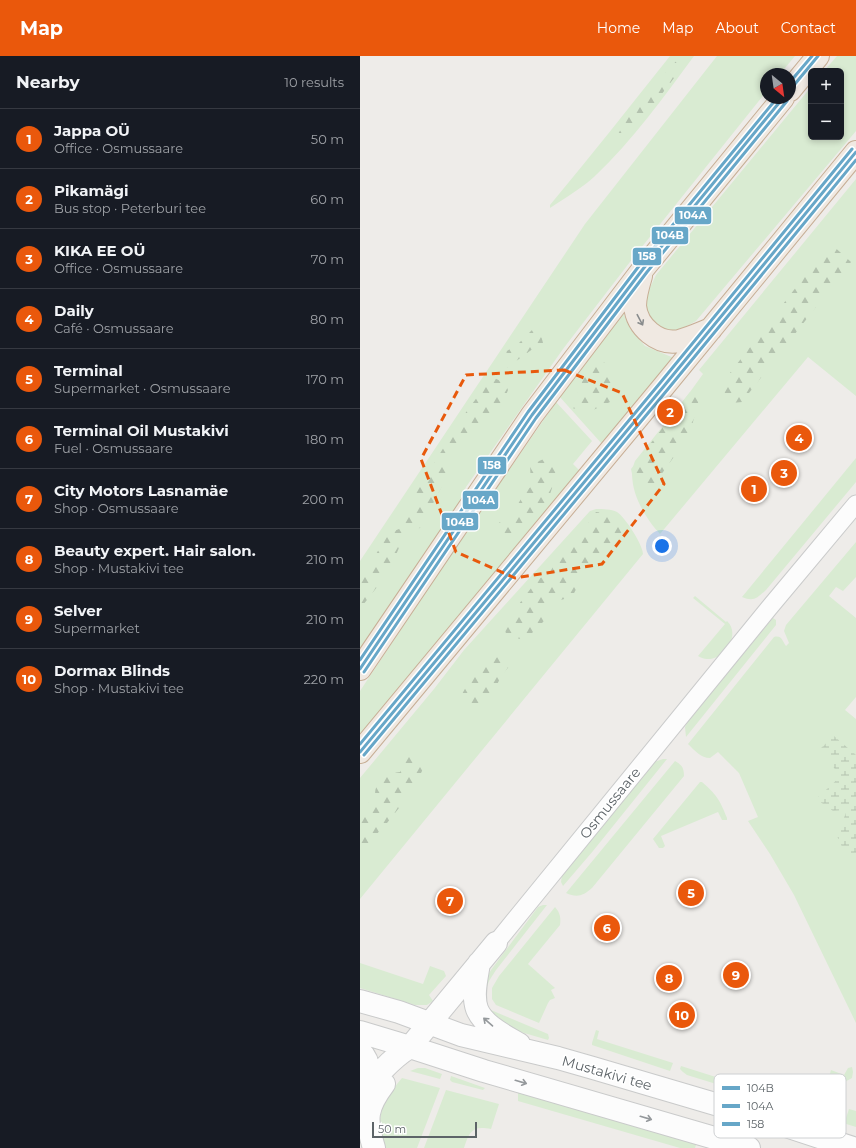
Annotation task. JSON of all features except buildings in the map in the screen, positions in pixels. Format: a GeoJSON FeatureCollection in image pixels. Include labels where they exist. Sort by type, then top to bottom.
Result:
{"type":"FeatureCollection","features":[{"type":"Feature","properties":{"kind":"highway"},"geometry":{"type":"LineString","coordinates":[[796,83],[818,56]]}},
{"type":"Feature","properties":{"kind":"highway"},"geometry":{"type":"LineString","coordinates":[[360,669],[532,415],[643,269],[778,104]]}},
{"type":"Feature","properties":{"kind":"highway"},"geometry":{"type":"LineString","coordinates":[[360,752],[856,152]]}},
{"type":"Feature","properties":{"kind":"highway"},"geometry":{"type":"LineString","coordinates":[[643,269],[636,294],[636,306],[638,316],[644,327],[652,335],[664,341],[678,341],[711,329]]}},
{"type":"Feature","properties":{"kind":"main road","name":"Osmussaare"},"geometry":{"type":"LineString","coordinates":[[362,1095],[390,1062],[417,1035],[496,943]]}},
{"type":"Feature","properties":{"kind":"main road"},"geometry":{"type":"LineString","coordinates":[[479,963],[475,992],[477,1008],[484,1020],[506,1037],[532,1052]]}},
{"type":"Feature","properties":{"kind":"main road"},"geometry":{"type":"LineString","coordinates":[[360,1001],[399,1012],[421,1013],[431,1011],[445,1003]]}},
{"type":"Feature","properties":{"kind":"main road"},"geometry":{"type":"LineString","coordinates":[[399,1012],[417,1035],[423,1040],[439,1036],[460,1035]]}},
{"type":"Feature","properties":{"kind":"main road","name":"Mustakivi tee"},"geometry":{"type":"LineString","coordinates":[[360,1032],[381,1038],[417,1035],[460,1035],[558,1058],[714,1104]]}},
{"type":"Feature","properties":{"kind":"main road"},"geometry":{"type":"LineString","coordinates":[[374,1148],[369,1132],[370,1108],[374,1099],[417,1035]]}},
{"type":"Feature","properties":{"kind":"main road","name":"Mustakivi tee"},"geometry":{"type":"LineString","coordinates":[[417,1035],[452,1061],[714,1138]]}},
{"type":"Feature","properties":{"kind":"main road"},"geometry":{"type":"LineString","coordinates":[[360,1051],[367,1063],[369,1072],[362,1095]]}},
{"type":"Feature","properties":{"kind":"main road"},"geometry":{"type":"LineString","coordinates":[[396,1067],[413,1060],[424,1058],[452,1061]]}},
{"type":"Feature","properties":{"kind":"main road","name":"Mustakivi tee"},"geometry":{"type":"LineString","coordinates":[[715,1138],[749,1148]]}},
{"type":"Feature","properties":{"kind":"main road","name":"Mustakivi tee"},"geometry":{"type":"LineString","coordinates":[[822,1138],[853,1148]]}},
{"type":"Feature","properties":{"kind":"main road"},"geometry":{"type":"LineString","coordinates":[[360,1146],[364,1148]]}},
{"type":"Feature","properties":{"kind":"street","name":"Osmussaare"},"geometry":{"type":"LineString","coordinates":[[496,943],[769,608],[856,504]]}},
{"type":"Feature","properties":{"kind":"highlighted area"},"geometry":{"type":"Polygon","coordinates":[[[564,370],[622,393],[664,484],[602,564],[515,578],[456,552],[421,459],[466,375],[564,370]]]}},
{"type":"Feature","properties":{"kind":"green space"},"geometry":{"type":"Polygon","coordinates":[[[670,56],[694,56],[647,118],[609,162],[585,185],[550,208],[550,205],[670,56]]]}},
{"type":"Feature","properties":{"kind":"green space"},"geometry":{"type":"Polygon","coordinates":[[[681,56],[691,56],[641,121],[623,139],[616,138],[629,114],[639,101],[681,56]]]}},
{"type":"Feature","properties":{"kind":"green space"},"geometry":{"type":"Polygon","coordinates":[[[717,56],[795,56],[785,68],[760,68],[760,99],[633,258],[563,349],[466,487],[452,517],[360,658],[360,561],[585,224],[717,56]]]}},
{"type":"Feature","properties":{"kind":"green space"},"geometry":{"type":"Polygon","coordinates":[[[837,56],[856,56],[856,131],[696,321],[683,328],[673,330],[659,327],[646,313],[646,296],[656,275],[808,91],[808,140],[844,140],[844,68],[827,68],[837,56]]]}},
{"type":"Feature","properties":{"kind":"green space"},"geometry":{"type":"Polygon","coordinates":[[[856,179],[856,396],[808,357],[660,534],[642,510],[634,490],[632,480],[635,461],[703,374],[699,370],[856,179]]]}},
{"type":"Feature","properties":{"kind":"green space"},"geometry":{"type":"Polygon","coordinates":[[[830,243],[851,262],[742,402],[721,404],[730,373],[830,243]]]}},
{"type":"Feature","properties":{"kind":"green space"},"geometry":{"type":"Polygon","coordinates":[[[622,311],[631,330],[645,346],[674,358],[602,444],[559,396],[622,311]]]}},
{"type":"Feature","properties":{"kind":"green space"},"geometry":{"type":"Polygon","coordinates":[[[535,327],[540,331],[543,343],[504,370],[502,366],[507,351],[519,343],[535,327]]]}},
{"type":"Feature","properties":{"kind":"green space"},"geometry":{"type":"Polygon","coordinates":[[[597,359],[611,366],[615,382],[610,402],[589,412],[572,408],[586,371],[597,359]]]}},
{"type":"Feature","properties":{"kind":"green space"},"geometry":{"type":"Polygon","coordinates":[[[492,377],[505,383],[508,390],[504,400],[474,437],[458,445],[448,463],[444,482],[421,527],[402,541],[388,573],[363,605],[360,603],[360,580],[389,533],[399,529],[415,508],[414,495],[464,415],[492,377]]]}},
{"type":"Feature","properties":{"kind":"green space"},"geometry":{"type":"Polygon","coordinates":[[[690,392],[699,400],[689,436],[650,490],[634,484],[631,469],[690,392]]]}},
{"type":"Feature","properties":{"kind":"green space"},"geometry":{"type":"Polygon","coordinates":[[[556,402],[592,441],[573,464],[581,472],[360,740],[360,691],[455,548],[556,402]]]}},
{"type":"Feature","properties":{"kind":"green space"},"geometry":{"type":"Polygon","coordinates":[[[546,458],[557,462],[552,490],[542,509],[531,521],[511,537],[493,527],[512,514],[524,494],[531,486],[530,465],[546,458]]]}},
{"type":"Feature","properties":{"kind":"green space"},"geometry":{"type":"Polygon","coordinates":[[[856,458],[856,482],[766,590],[752,599],[742,597],[856,458]]]}},
{"type":"Feature","properties":{"kind":"green space"},"geometry":{"type":"Polygon","coordinates":[[[596,509],[612,510],[617,512],[629,525],[640,544],[643,554],[360,899],[360,778],[434,689],[464,650],[590,511],[596,509]]]}},
{"type":"Feature","properties":{"kind":"green space"},"geometry":{"type":"Polygon","coordinates":[[[596,512],[618,515],[623,530],[612,546],[593,568],[583,576],[572,597],[553,602],[544,621],[525,640],[507,636],[503,625],[538,579],[549,574],[560,554],[569,554],[580,534],[596,512]]]}},
{"type":"Feature","properties":{"kind":"green space"},"geometry":{"type":"Polygon","coordinates":[[[856,542],[856,577],[843,591],[836,587],[829,596],[856,618],[856,697],[845,710],[856,719],[856,1023],[794,895],[770,854],[748,821],[758,817],[739,773],[718,752],[710,758],[707,758],[698,753],[688,744],[774,637],[779,637],[782,639],[786,646],[789,643],[784,631],[786,625],[856,542]]]}},
{"type":"Feature","properties":{"kind":"green space"},"geometry":{"type":"Polygon","coordinates":[[[695,596],[726,622],[727,621],[731,626],[732,639],[729,645],[725,651],[714,658],[706,659],[698,656],[725,624],[693,598],[695,596]]]}},
{"type":"Feature","properties":{"kind":"green space"},"geometry":{"type":"Polygon","coordinates":[[[773,618],[776,620],[776,625],[686,737],[685,727],[689,719],[773,618]]]}},
{"type":"Feature","properties":{"kind":"green space"},"geometry":{"type":"Polygon","coordinates":[[[504,655],[511,664],[501,677],[489,702],[472,711],[461,696],[482,658],[488,660],[504,655]]]}},
{"type":"Feature","properties":{"kind":"green space"},"geometry":{"type":"Polygon","coordinates":[[[834,736],[856,755],[856,856],[843,849],[837,836],[847,810],[833,811],[816,799],[840,777],[821,748],[834,736]]]}},
{"type":"Feature","properties":{"kind":"green space"},"geometry":{"type":"Polygon","coordinates":[[[423,753],[426,763],[411,793],[387,823],[360,852],[360,809],[375,798],[376,788],[383,779],[400,772],[406,754],[418,755],[423,753]]]}},
{"type":"Feature","properties":{"kind":"green space"},"geometry":{"type":"Polygon","coordinates":[[[667,759],[563,886],[561,882],[562,875],[654,762],[667,759]]]}},
{"type":"Feature","properties":{"kind":"green space"},"geometry":{"type":"Polygon","coordinates":[[[675,761],[682,767],[684,776],[592,888],[586,893],[577,896],[566,893],[675,761]]]}},
{"type":"Feature","properties":{"kind":"green space"},"geometry":{"type":"Polygon","coordinates":[[[700,782],[707,786],[720,802],[727,820],[722,820],[718,812],[661,836],[665,846],[663,848],[659,848],[653,839],[700,782]]]}},
{"type":"Feature","properties":{"kind":"green space"},"geometry":{"type":"Polygon","coordinates":[[[547,905],[496,970],[489,981],[483,999],[486,979],[491,970],[538,907],[547,905]]]}},
{"type":"Feature","properties":{"kind":"green space"},"geometry":{"type":"Polygon","coordinates":[[[555,907],[560,915],[560,925],[528,964],[555,988],[551,990],[555,998],[550,1000],[548,1003],[539,1023],[496,1005],[492,999],[492,988],[499,976],[555,907]]]}},
{"type":"Feature","properties":{"kind":"green space"},"geometry":{"type":"Polygon","coordinates":[[[360,963],[423,984],[430,966],[444,971],[446,976],[429,995],[433,1001],[427,1005],[415,1005],[360,988],[360,963]]]}},
{"type":"Feature","properties":{"kind":"green space"},"geometry":{"type":"Polygon","coordinates":[[[486,1008],[548,1034],[549,1038],[548,1040],[507,1028],[486,1008]]]}},
{"type":"Feature","properties":{"kind":"green space"},"geometry":{"type":"Polygon","coordinates":[[[596,1030],[599,1031],[597,1039],[673,1063],[670,1071],[592,1045],[596,1030]]]}},
{"type":"Feature","properties":{"kind":"green space"},"geometry":{"type":"Polygon","coordinates":[[[681,1066],[714,1076],[714,1083],[687,1075],[680,1069],[681,1066]]]}},
{"type":"Feature","properties":{"kind":"green space"},"geometry":{"type":"Polygon","coordinates":[[[852,1067],[853,1072],[852,1078],[846,1081],[846,1074],[845,1074],[848,1068],[852,1067]]]}},
{"type":"Feature","properties":{"kind":"green space"},"geometry":{"type":"Polygon","coordinates":[[[418,1068],[425,1068],[442,1074],[440,1079],[410,1071],[418,1068]]]}},
{"type":"Feature","properties":{"kind":"green space"},"geometry":{"type":"Polygon","coordinates":[[[831,1070],[841,1074],[830,1074],[831,1070]]]}},
{"type":"Feature","properties":{"kind":"green space"},"geometry":{"type":"Polygon","coordinates":[[[451,1076],[485,1088],[483,1090],[452,1082],[450,1080],[451,1076]]]}},
{"type":"Feature","properties":{"kind":"green space"},"geometry":{"type":"Polygon","coordinates":[[[402,1078],[440,1088],[417,1148],[385,1148],[380,1128],[380,1119],[385,1102],[402,1078]]]}},
{"type":"Feature","properties":{"kind":"green space"},"geometry":{"type":"Polygon","coordinates":[[[518,1089],[694,1142],[696,1145],[695,1148],[680,1148],[518,1101],[518,1089]]]}},
{"type":"Feature","properties":{"kind":"green space"},"geometry":{"type":"Polygon","coordinates":[[[446,1090],[499,1104],[491,1129],[479,1128],[472,1131],[464,1148],[424,1148],[446,1090]]]}},
{"type":"Feature","properties":{"kind":"green space"},"geometry":{"type":"Polygon","coordinates":[[[849,1109],[856,1111],[856,1127],[846,1124],[849,1109]]]}},
{"type":"Feature","properties":{"kind":"transit line","name":"158"},"geometry":{"type":"LineString","coordinates":[[796,75],[812,56]]}},
{"type":"Feature","properties":{"kind":"transit line","name":"104B"},"geometry":{"type":"LineString","coordinates":[[796,83],[818,56]]}},
{"type":"Feature","properties":{"kind":"transit line","name":"158"},"geometry":{"type":"LineString","coordinates":[[360,660],[528,412],[639,266],[772,104]]}},
{"type":"Feature","properties":{"kind":"transit line","name":"104B"},"geometry":{"type":"LineString","coordinates":[[360,669],[532,415],[643,269],[778,104]]}},
{"type":"Feature","properties":{"kind":"transit line","name":"104A"},"geometry":{"type":"LineString","coordinates":[[364,672],[536,418],[647,272],[785,104]]}},
{"type":"Feature","properties":{"kind":"transit line","name":"158"},"geometry":{"type":"LineString","coordinates":[[360,744],[852,149]]}},
{"type":"Feature","properties":{"kind":"transit line","name":"104B"},"geometry":{"type":"LineString","coordinates":[[360,752],[856,152]]}},
{"type":"Feature","properties":{"kind":"transit line","name":"104A"},"geometry":{"type":"LineString","coordinates":[[364,755],[856,160]]}},
{"type":"Feature","properties":{"kind":"place","name":"Pikamägi"},"geometry":{"type":"Point","coordinates":[670,412]}},
{"type":"Feature","properties":{"kind":"place","name":"Daily"},"geometry":{"type":"Point","coordinates":[799,438]}},
{"type":"Feature","properties":{"kind":"place","name":"KIKA EE OÜ"},"geometry":{"type":"Point","coordinates":[784,473]}},
{"type":"Feature","properties":{"kind":"place","name":"Jappa OÜ"},"geometry":{"type":"Point","coordinates":[754,489]}},
{"type":"Feature","properties":{"kind":"place","name":"Terminal"},"geometry":{"type":"Point","coordinates":[691,893]}},
{"type":"Feature","properties":{"kind":"place","name":"City Motors Lasnamäe"},"geometry":{"type":"Point","coordinates":[450,901]}},
{"type":"Feature","properties":{"kind":"place","name":"Terminal Oil Mustakivi"},"geometry":{"type":"Point","coordinates":[607,928]}},
{"type":"Feature","properties":{"kind":"place","name":"Selver"},"geometry":{"type":"Point","coordinates":[736,975]}},
{"type":"Feature","properties":{"kind":"place","name":"Beauty expert. Hair salon."},"geometry":{"type":"Point","coordinates":[669,978]}},
{"type":"Feature","properties":{"kind":"place","name":"Dormax Blinds"},"geometry":{"type":"Point","coordinates":[682,1015]}}]}
